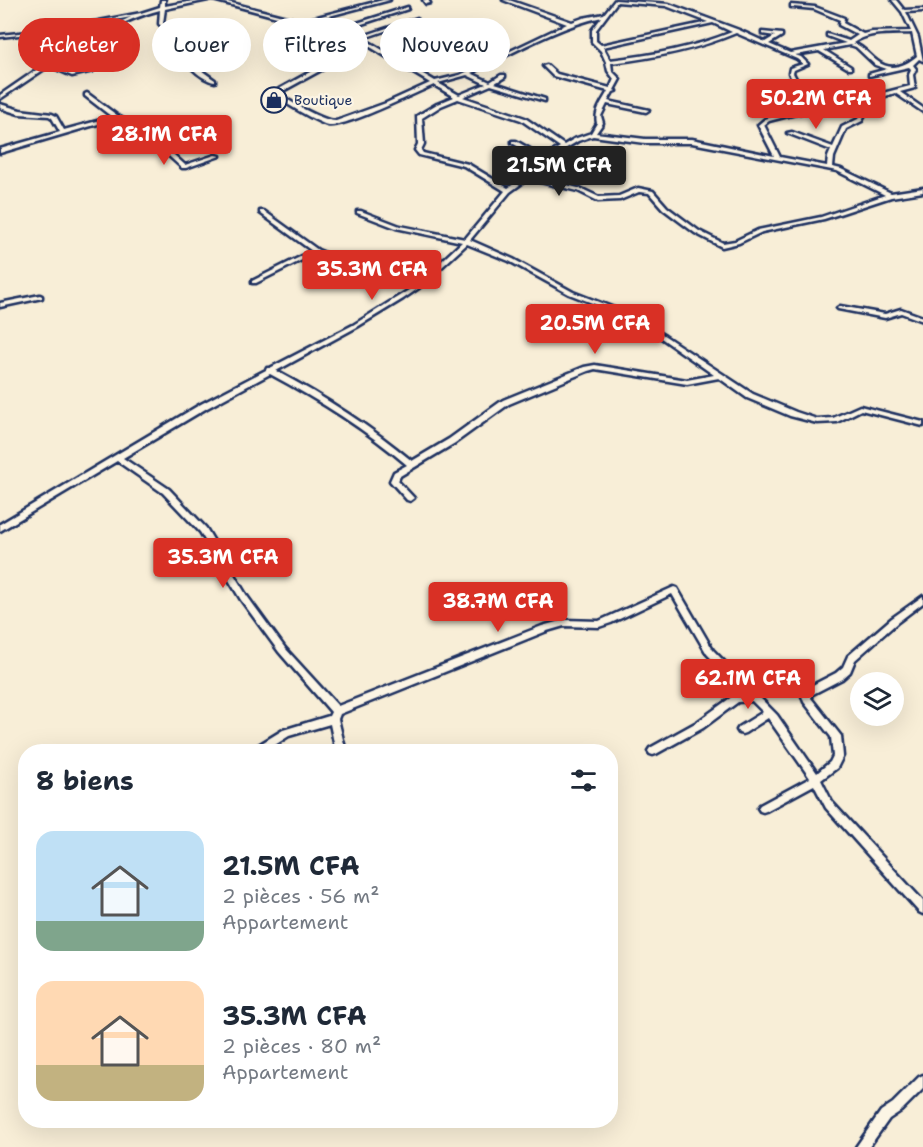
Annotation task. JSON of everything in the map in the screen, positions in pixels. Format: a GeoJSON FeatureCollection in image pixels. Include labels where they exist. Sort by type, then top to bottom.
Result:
{"type":"FeatureCollection","features":[{"type":"Feature","properties":{"kind":"street"},"geometry":{"type":"LineString","coordinates":[[163,0],[161,24],[167,27],[171,38],[190,66],[213,81]]}},
{"type":"Feature","properties":{"kind":"street"},"geometry":{"type":"LineString","coordinates":[[136,18],[162,8],[206,0]]}},
{"type":"Feature","properties":{"kind":"street"},"geometry":{"type":"LineString","coordinates":[[215,0],[285,18]]}},
{"type":"Feature","properties":{"kind":"street"},"geometry":{"type":"LineString","coordinates":[[316,18],[388,0]]}},
{"type":"Feature","properties":{"kind":"street"},"geometry":{"type":"LineString","coordinates":[[505,0],[572,24]]}},
{"type":"Feature","properties":{"kind":"street"},"geometry":{"type":"LineString","coordinates":[[713,22],[602,46],[594,42],[593,38],[594,30],[603,15],[617,0],[667,5],[713,22],[737,31],[806,64],[792,69],[790,73],[801,93],[829,105]]}},
{"type":"Feature","properties":{"kind":"street"},"geometry":{"type":"LineString","coordinates":[[871,75],[921,59],[916,37],[904,10],[894,0]]}},
{"type":"Feature","properties":{"kind":"street"},"geometry":{"type":"LineString","coordinates":[[667,5],[674,2]]}},
{"type":"Feature","properties":{"kind":"street"},"geometry":{"type":"LineString","coordinates":[[793,6],[815,8],[825,6]]}},
{"type":"Feature","properties":{"kind":"street"},"geometry":{"type":"LineString","coordinates":[[368,20],[406,8]]}},
{"type":"Feature","properties":{"kind":"street"},"geometry":{"type":"LineString","coordinates":[[815,8],[842,19],[841,24],[863,36]]}},
{"type":"Feature","properties":{"kind":"street"},"geometry":{"type":"LineString","coordinates":[[904,10],[923,10]]}},
{"type":"Feature","properties":{"kind":"street"},"geometry":{"type":"LineString","coordinates":[[0,36],[57,30],[146,13]]}},
{"type":"Feature","properties":{"kind":"street"},"geometry":{"type":"LineString","coordinates":[[314,72],[277,94],[289,103],[332,124],[388,104],[432,83],[462,76],[572,24],[603,15]]}},
{"type":"Feature","properties":{"kind":"street"},"geometry":{"type":"LineString","coordinates":[[609,62],[653,58],[717,41],[737,31]]}},
{"type":"Feature","properties":{"kind":"street"},"geometry":{"type":"LineString","coordinates":[[789,54],[851,43],[863,36],[885,32],[913,32]]}},
{"type":"Feature","properties":{"kind":"street"},"geometry":{"type":"LineString","coordinates":[[764,33],[780,35],[765,44]]}},
{"type":"Feature","properties":{"kind":"street"},"geometry":{"type":"LineString","coordinates":[[829,35],[858,46],[878,64],[890,69]]}},
{"type":"Feature","properties":{"kind":"street"},"geometry":{"type":"LineString","coordinates":[[368,44],[458,97],[523,120],[564,147]]}},
{"type":"Feature","properties":{"kind":"street"},"geometry":{"type":"LineString","coordinates":[[593,134],[600,123],[598,116],[604,102],[613,91],[617,79],[610,71],[602,46]]}},
{"type":"Feature","properties":{"kind":"street"},"geometry":{"type":"LineString","coordinates":[[820,50],[849,68]]}},
{"type":"Feature","properties":{"kind":"street"},"geometry":{"type":"LineString","coordinates":[[778,158],[773,144],[763,129],[763,123],[846,99],[871,99],[913,87],[911,75],[914,69],[910,64]]}},
{"type":"Feature","properties":{"kind":"street"},"geometry":{"type":"LineString","coordinates":[[545,66],[555,75],[613,91]]}},
{"type":"Feature","properties":{"kind":"street"},"geometry":{"type":"LineString","coordinates":[[0,97],[35,72]]}},
{"type":"Feature","properties":{"kind":"street"},"geometry":{"type":"LineString","coordinates":[[66,72],[72,75],[83,72]]}},
{"type":"Feature","properties":{"kind":"street"},"geometry":{"type":"LineString","coordinates":[[466,73],[543,100]]}},
{"type":"Feature","properties":{"kind":"street"},"geometry":{"type":"LineString","coordinates":[[503,76],[419,117],[418,126],[422,144],[419,152],[466,165],[508,191]]}},
{"type":"Feature","properties":{"kind":"street"},"geometry":{"type":"LineString","coordinates":[[897,92],[923,110]]}},
{"type":"Feature","properties":{"kind":"street"},"geometry":{"type":"LineString","coordinates":[[87,95],[116,117],[150,136],[184,167],[217,156]]}},
{"type":"Feature","properties":{"kind":"street"},"geometry":{"type":"LineString","coordinates":[[830,168],[829,164],[834,149],[844,128],[860,120],[871,99]]}},
{"type":"Feature","properties":{"kind":"street"},"geometry":{"type":"LineString","coordinates":[[604,102],[646,110]]}},
{"type":"Feature","properties":{"kind":"street"},"geometry":{"type":"LineString","coordinates":[[0,106],[19,112],[50,115],[63,133]]}},
{"type":"Feature","properties":{"kind":"street"},"geometry":{"type":"LineString","coordinates":[[0,151],[116,117]]}},
{"type":"Feature","properties":{"kind":"street"},"geometry":{"type":"LineString","coordinates":[[790,133],[834,149]]}},
{"type":"Feature","properties":{"kind":"street"},"geometry":{"type":"LineString","coordinates":[[0,527],[204,406],[355,326],[417,287],[466,241],[508,191],[527,177],[544,159],[593,134],[645,141],[682,140],[830,168],[853,176],[890,195]]}},
{"type":"Feature","properties":{"kind":"street"},"geometry":{"type":"LineString","coordinates":[[514,142],[544,159]]}},
{"type":"Feature","properties":{"kind":"street"},"geometry":{"type":"LineString","coordinates":[[527,177],[580,190],[598,199],[620,198],[638,190],[651,192],[665,208],[697,232],[722,245],[737,242],[760,231],[822,218],[890,195],[919,191],[923,197]]}},
{"type":"Feature","properties":{"kind":"street"},"geometry":{"type":"LineString","coordinates":[[262,212],[316,252],[380,277],[417,287]]}},
{"type":"Feature","properties":{"kind":"street"},"geometry":{"type":"LineString","coordinates":[[359,212],[398,227],[466,241],[535,271],[571,293],[614,308],[663,337],[750,396],[817,421],[834,420],[860,408],[923,424]]}},
{"type":"Feature","properties":{"kind":"street"},"geometry":{"type":"LineString","coordinates":[[254,282],[316,252]]}},
{"type":"Feature","properties":{"kind":"street"},"geometry":{"type":"LineString","coordinates":[[0,305],[40,297]]}},
{"type":"Feature","properties":{"kind":"street"},"geometry":{"type":"LineString","coordinates":[[840,308],[885,316],[901,311],[923,320]]}},
{"type":"Feature","properties":{"kind":"street"},"geometry":{"type":"LineString","coordinates":[[410,498],[394,481],[394,477],[460,436],[506,402],[586,369],[595,367],[687,381],[720,376]]}},
{"type":"Feature","properties":{"kind":"street"},"geometry":{"type":"LineString","coordinates":[[269,370],[325,400],[357,421],[412,465]]}},
{"type":"Feature","properties":{"kind":"street"},"geometry":{"type":"LineString","coordinates":[[118,458],[166,491],[203,530],[250,607],[335,715],[340,744]]}},
{"type":"Feature","properties":{"kind":"street"},"geometry":{"type":"LineString","coordinates":[[268,744],[286,733],[546,628],[564,623],[599,624],[674,590],[710,652],[769,713],[816,779],[829,805],[923,909]]}},
{"type":"Feature","properties":{"kind":"street"},"geometry":{"type":"LineString","coordinates":[[764,808],[816,779],[834,765],[838,756],[836,736],[807,699],[806,693],[839,676],[847,669],[851,658],[923,600]]}},
{"type":"Feature","properties":{"kind":"street"},"geometry":{"type":"LineString","coordinates":[[653,751],[700,725],[736,699],[754,698]]}},
{"type":"Feature","properties":{"kind":"street"},"geometry":{"type":"LineString","coordinates":[[742,730],[769,713]]}},
{"type":"Feature","properties":{"kind":"street"},"geometry":{"type":"LineString","coordinates":[[862,1147],[885,1115],[897,1107],[923,1081]]}},
{"type":"Feature","properties":{"kind":"place","name":"Boutique"},"geometry":{"type":"Point","coordinates":[274,100]}}]}
